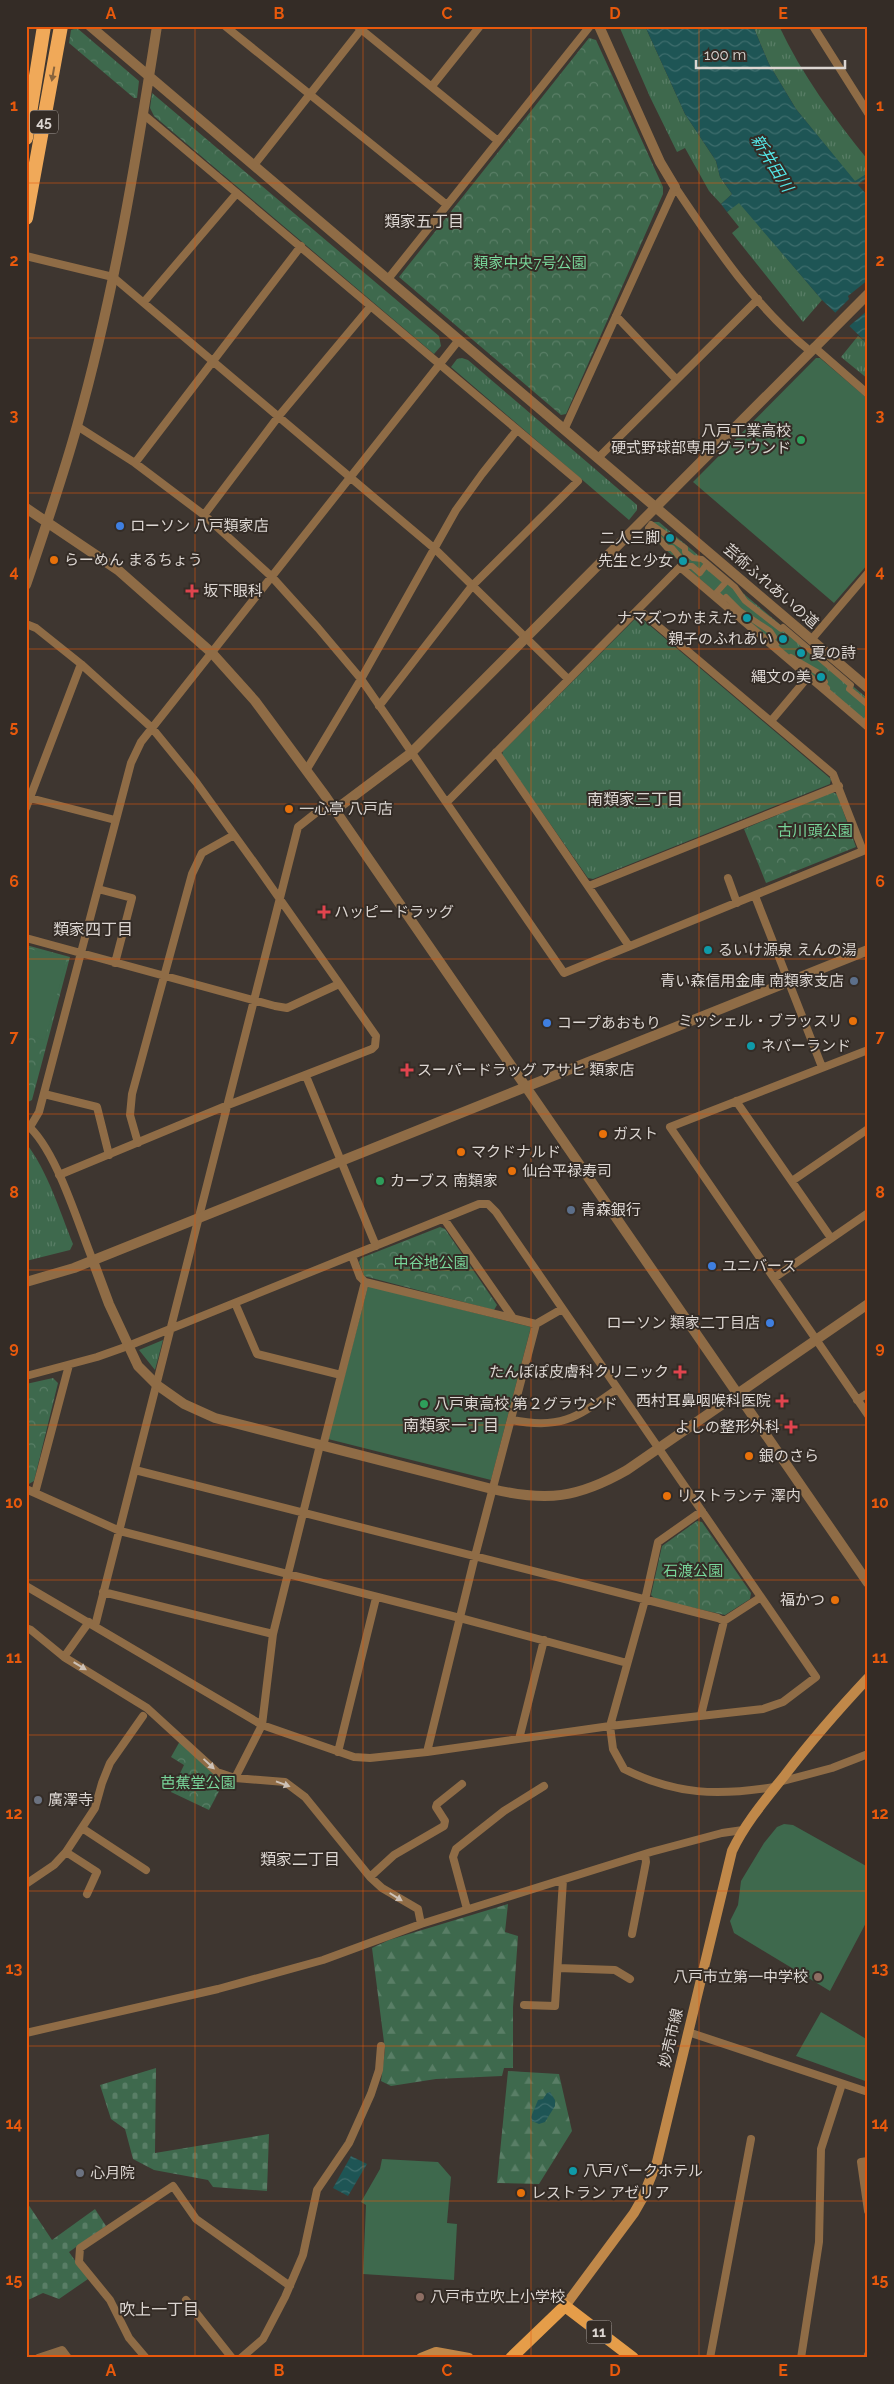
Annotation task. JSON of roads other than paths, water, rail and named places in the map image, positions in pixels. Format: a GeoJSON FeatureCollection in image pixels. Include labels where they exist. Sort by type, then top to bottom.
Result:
{"type":"FeatureCollection","features":[{"type":"Feature","properties":{"kind":"highway","name":"45"},"geometry":{"type":"LineString","coordinates":[[26,138],[44,26]]}},
{"type":"Feature","properties":{"kind":"highway","name":"45"},"geometry":{"type":"LineString","coordinates":[[26,218],[61,26]]}},
{"type":"Feature","properties":{"kind":"main road","name":"妙売市線"},"geometry":{"type":"LineString","coordinates":[[565,2306],[614,2243],[642,2199],[657,2162],[732,1850],[743,1830],[777,1784],[816,1735],[868,1678]]}},
{"type":"Feature","properties":{"kind":"main road"},"geometry":{"type":"LineString","coordinates":[[511,2358],[565,2306]]}},
{"type":"Feature","properties":{"kind":"main road","name":"11"},"geometry":{"type":"LineString","coordinates":[[565,2306],[633,2358]]}},
{"type":"Feature","properties":{"kind":"main road"},"geometry":{"type":"LineString","coordinates":[[422,2358],[436,2352],[470,2358]]}},
{"type":"Feature","properties":{"kind":"street","name":"芸術ふれあいの道"},"geometry":{"type":"LineString","coordinates":[[90,26],[868,688]]}},
{"type":"Feature","properties":{"kind":"street"},"geometry":{"type":"LineString","coordinates":[[26,585],[77,426],[114,277],[150,77],[157,26]]}},
{"type":"Feature","properties":{"kind":"street"},"geometry":{"type":"LineString","coordinates":[[225,26],[447,204]]}},
{"type":"Feature","properties":{"kind":"street"},"geometry":{"type":"LineString","coordinates":[[432,86],[480,26]]}},
{"type":"Feature","properties":{"kind":"street"},"geometry":{"type":"LineString","coordinates":[[388,279],[590,26]]}},
{"type":"Feature","properties":{"kind":"street"},"geometry":{"type":"LineString","coordinates":[[599,26],[660,162],[708,236],[774,319],[868,394]]}},
{"type":"Feature","properties":{"kind":"street"},"geometry":{"type":"LineString","coordinates":[[813,26],[868,113]]}},
{"type":"Feature","properties":{"kind":"street"},"geometry":{"type":"LineString","coordinates":[[254,165],[361,27],[498,141]]}},
{"type":"Feature","properties":{"kind":"street"},"geometry":{"type":"LineString","coordinates":[[143,114],[578,481],[472,586],[379,706]]}},
{"type":"Feature","properties":{"kind":"street"},"geometry":{"type":"LineString","coordinates":[[564,430],[675,187]]}},
{"type":"Feature","properties":{"kind":"street"},"geometry":{"type":"LineString","coordinates":[[144,302],[237,193]]}},
{"type":"Feature","properties":{"kind":"street"},"geometry":{"type":"LineString","coordinates":[[135,463],[301,246]]}},
{"type":"Feature","properties":{"kind":"street"},"geometry":{"type":"LineString","coordinates":[[26,256],[114,277],[435,549],[568,679]]}},
{"type":"Feature","properties":{"kind":"street"},"geometry":{"type":"LineString","coordinates":[[64,1657],[92,1624],[103,1592],[298,827],[317,812],[335,810],[411,753],[868,294]]}},
{"type":"Feature","properties":{"kind":"street"},"geometry":{"type":"LineString","coordinates":[[598,458],[758,298]]}},
{"type":"Feature","properties":{"kind":"street"},"geometry":{"type":"LineString","coordinates":[[204,515],[278,417],[370,307]]}},
{"type":"Feature","properties":{"kind":"street"},"geometry":{"type":"LineString","coordinates":[[616,316],[676,379]]}},
{"type":"Feature","properties":{"kind":"street"},"geometry":{"type":"LineString","coordinates":[[458,341],[141,742],[131,763],[115,820],[39,1112],[28,1125],[41,1140],[59,1175],[92,1261],[128,1346],[138,1366],[157,1385],[184,1404],[215,1418],[518,1495],[559,1496],[588,1490],[627,1470],[868,1304]]}},
{"type":"Feature","properties":{"kind":"street"},"geometry":{"type":"LineString","coordinates":[[77,426],[135,463],[204,515],[272,577],[318,628],[361,679],[564,973],[865,850],[833,774],[639,610]]}},
{"type":"Feature","properties":{"kind":"street"},"geometry":{"type":"LineString","coordinates":[[307,769],[361,679],[456,510],[517,430]]}},
{"type":"Feature","properties":{"kind":"street"},"geometry":{"type":"LineString","coordinates":[[26,508],[48,521],[118,570],[212,653],[255,701],[307,769],[868,1582]]}},
{"type":"Feature","properties":{"kind":"street"},"geometry":{"type":"LineString","coordinates":[[868,705],[849,689],[851,685],[783,627],[781,629],[750,606],[735,587],[702,559],[693,558],[685,552],[685,548],[651,524],[648,528],[655,538],[658,538],[667,548],[672,548],[687,566],[692,566],[700,573],[706,565],[726,582],[716,593],[724,600],[726,596],[740,611],[770,631],[774,637],[771,640],[796,662],[818,672],[825,682],[823,684],[868,723]]}},
{"type":"Feature","properties":{"kind":"street"},"geometry":{"type":"LineString","coordinates":[[447,802],[680,567],[868,727]]}},
{"type":"Feature","properties":{"kind":"street"},"geometry":{"type":"LineString","coordinates":[[811,640],[868,573]]}},
{"type":"Feature","properties":{"kind":"street"},"geometry":{"type":"LineString","coordinates":[[26,624],[81,664],[152,728],[280,898],[376,1036],[375,1046],[372,1050],[228,1105],[59,1175]]}},
{"type":"Feature","properties":{"kind":"street"},"geometry":{"type":"LineString","coordinates":[[26,808],[28,797],[81,664]]}},
{"type":"Feature","properties":{"kind":"street"},"geometry":{"type":"LineString","coordinates":[[771,721],[808,677]]}},
{"type":"Feature","properties":{"kind":"street"},"geometry":{"type":"LineString","coordinates":[[496,752],[629,946]]}},
{"type":"Feature","properties":{"kind":"street"},"geometry":{"type":"LineString","coordinates":[[588,886],[839,786]]}},
{"type":"Feature","properties":{"kind":"street"},"geometry":{"type":"LineString","coordinates":[[28,797],[115,820]]}},
{"type":"Feature","properties":{"kind":"street"},"geometry":{"type":"LineString","coordinates":[[138,1143],[130,1115],[132,1094],[192,874],[202,853],[234,835]]}},
{"type":"Feature","properties":{"kind":"street"},"geometry":{"type":"LineString","coordinates":[[728,878],[737,903]]}},
{"type":"Feature","properties":{"kind":"street"},"geometry":{"type":"LineString","coordinates":[[98,889],[132,898],[115,963]]}},
{"type":"Feature","properties":{"kind":"street"},"geometry":{"type":"LineString","coordinates":[[755,896],[790,981],[822,1067]]}},
{"type":"Feature","properties":{"kind":"street"},"geometry":{"type":"LineString","coordinates":[[26,938],[253,1001],[287,1008],[339,984]]}},
{"type":"Feature","properties":{"kind":"street"},"geometry":{"type":"LineString","coordinates":[[26,1282],[92,1261],[868,950]]}},
{"type":"Feature","properties":{"kind":"street"},"geometry":{"type":"LineString","coordinates":[[868,1050],[670,1127],[868,1415]]}},
{"type":"Feature","properties":{"kind":"street"},"geometry":{"type":"LineString","coordinates":[[306,1076],[376,1246]]}},
{"type":"Feature","properties":{"kind":"street"},"geometry":{"type":"LineString","coordinates":[[44,1094],[97,1107],[109,1155]]}},
{"type":"Feature","properties":{"kind":"street"},"geometry":{"type":"LineString","coordinates":[[736,1101],[831,1238]]}},
{"type":"Feature","properties":{"kind":"street"},"geometry":{"type":"LineString","coordinates":[[792,1181],[868,1128]]}},
{"type":"Feature","properties":{"kind":"street"},"geometry":{"type":"LineString","coordinates":[[26,1376],[69,1365],[128,1346],[479,1204],[488,1204],[496,1212],[659,1447],[816,1677],[783,1702],[763,1709],[701,1714],[427,1752],[370,1758],[338,1752],[262,1725],[26,1586]]}},
{"type":"Feature","properties":{"kind":"street"},"geometry":{"type":"LineString","coordinates":[[774,1278],[868,1213]]}},
{"type":"Feature","properties":{"kind":"street"},"geometry":{"type":"LineString","coordinates":[[444,1219],[513,1318]]}},
{"type":"Feature","properties":{"kind":"street"},"geometry":{"type":"LineString","coordinates":[[352,1256],[360,1277],[365,1282],[536,1324]]}},
{"type":"Feature","properties":{"kind":"street"},"geometry":{"type":"LineString","coordinates":[[235,1778],[262,1725],[273,1634],[365,1282]]}},
{"type":"Feature","properties":{"kind":"street"},"geometry":{"type":"LineString","coordinates":[[235,1303],[257,1354],[341,1375]]}},
{"type":"Feature","properties":{"kind":"street"},"geometry":{"type":"LineString","coordinates":[[427,1752],[492,1489],[512,1420],[536,1324],[562,1308]]}},
{"type":"Feature","properties":{"kind":"street"},"geometry":{"type":"LineString","coordinates":[[35,1493],[69,1365]]}},
{"type":"Feature","properties":{"kind":"street"},"geometry":{"type":"LineString","coordinates":[[512,1420],[537,1425],[557,1423],[589,1409],[617,1389]]}},
{"type":"Feature","properties":{"kind":"street"},"geometry":{"type":"LineString","coordinates":[[857,1400],[868,1393]]}},
{"type":"Feature","properties":{"kind":"street"},"geometry":{"type":"LineString","coordinates":[[135,1470],[718,1618],[724,1622]]}},
{"type":"Feature","properties":{"kind":"street"},"geometry":{"type":"LineString","coordinates":[[26,1490],[120,1531],[460,1618],[626,1663]]}},
{"type":"Feature","properties":{"kind":"street"},"geometry":{"type":"LineString","coordinates":[[702,1511],[658,1542],[645,1600],[610,1726],[613,1749],[624,1769],[688,1791],[722,1794],[777,1784],[832,1768],[868,1754]]}},
{"type":"Feature","properties":{"kind":"street"},"geometry":{"type":"LineString","coordinates":[[103,1592],[273,1634]]}},
{"type":"Feature","properties":{"kind":"street"},"geometry":{"type":"LineString","coordinates":[[701,1714],[724,1622],[760,1597]]}},
{"type":"Feature","properties":{"kind":"street"},"geometry":{"type":"LineString","coordinates":[[338,1752],[376,1598]]}},
{"type":"Feature","properties":{"kind":"street"},"geometry":{"type":"LineString","coordinates":[[26,1628],[64,1657],[147,1708],[218,1772],[235,1778],[285,1782],[306,1797],[370,1876],[382,1888],[418,1908],[421,1924]]}},
{"type":"Feature","properties":{"kind":"street"},"geometry":{"type":"LineString","coordinates":[[519,1739],[544,1640]]}},
{"type":"Feature","properties":{"kind":"street"},"geometry":{"type":"LineString","coordinates":[[26,1884],[54,1865],[66,1852],[96,1808],[102,1783],[110,1763],[143,1716]]}},
{"type":"Feature","properties":{"kind":"street"},"geometry":{"type":"LineString","coordinates":[[370,1876],[394,1855],[444,1826],[445,1821],[436,1808],[437,1804],[462,1784]]}},
{"type":"Feature","properties":{"kind":"street"},"geometry":{"type":"LineString","coordinates":[[467,1910],[453,1857],[456,1849],[504,1811],[544,1786]]}},
{"type":"Feature","properties":{"kind":"street"},"geometry":{"type":"LineString","coordinates":[[82,1828],[146,1870]]}},
{"type":"Feature","properties":{"kind":"street"},"geometry":{"type":"LineString","coordinates":[[26,2033],[218,1988],[323,1960],[421,1924],[645,1854],[722,1833],[743,1830]]}},
{"type":"Feature","properties":{"kind":"street"},"geometry":{"type":"LineString","coordinates":[[66,1852],[97,1872],[86,1894]]}},
{"type":"Feature","properties":{"kind":"street"},"geometry":{"type":"LineString","coordinates":[[632,1934],[646,1862],[645,1854]]}},
{"type":"Feature","properties":{"kind":"street"},"geometry":{"type":"LineString","coordinates":[[524,2005],[555,2006],[563,1880]]}},
{"type":"Feature","properties":{"kind":"street"},"geometry":{"type":"LineString","coordinates":[[558,1968],[615,1970],[630,1979]]}},
{"type":"Feature","properties":{"kind":"street"},"geometry":{"type":"LineString","coordinates":[[688,2032],[868,2092]]}},
{"type":"Feature","properties":{"kind":"street"},"geometry":{"type":"LineString","coordinates":[[241,2358],[263,2339],[290,2286],[303,2255],[317,2190],[349,2143],[371,2094],[379,2070],[381,2046]]}},
{"type":"Feature","properties":{"kind":"street"},"geometry":{"type":"LineString","coordinates":[[800,2358],[811,2305],[819,2242],[821,2150],[842,2084]]}},
{"type":"Feature","properties":{"kind":"street"},"geometry":{"type":"LineString","coordinates":[[710,2358],[751,2139]]}},
{"type":"Feature","properties":{"kind":"street"},"geometry":{"type":"LineString","coordinates":[[868,2161],[861,2162],[868,2211]]}},
{"type":"Feature","properties":{"kind":"street"},"geometry":{"type":"LineString","coordinates":[[146,2358],[129,2338],[110,2300],[79,2262],[78,2252],[80,2248],[173,2186],[196,2219],[290,2286]]}},
{"type":"Feature","properties":{"kind":"street"},"geometry":{"type":"LineString","coordinates":[[186,2300],[232,2358]]}},
{"type":"Feature","properties":{"kind":"street"},"geometry":{"type":"LineString","coordinates":[[38,2358],[62,2350],[68,2358]]}},
{"type":"Feature","properties":{"kind":"water","name":"新井田川"},"geometry":{"type":"Polygon","coordinates":[[[645,26],[753,26],[769,64],[796,109],[855,181],[868,173],[868,177],[858,185],[868,196],[868,344],[822,300],[739,203],[727,212],[721,204],[732,194],[720,177],[716,161],[685,114],[645,26]]]}},
{"type":"Feature","properties":{"kind":"water"},"geometry":{"type":"Polygon","coordinates":[[[550,2092],[555,2100],[555,2106],[545,2122],[539,2124],[532,2121],[531,2117],[538,2100],[543,2099],[550,2092]]]}},
{"type":"Feature","properties":{"kind":"water"},"geometry":{"type":"Polygon","coordinates":[[[351,2156],[367,2164],[348,2196],[333,2188],[351,2156]]]}},
{"type":"Feature","properties":{"kind":"place","name":"八戸工業高校 硬式野球部専用グラウンド"},"geometry":{"type":"Point","coordinates":[801,440]}},
{"type":"Feature","properties":{"kind":"place","name":"ローソン 八戸類家店"},"geometry":{"type":"Point","coordinates":[120,526]}},
{"type":"Feature","properties":{"kind":"place","name":"二人三脚"},"geometry":{"type":"Point","coordinates":[670,538]}},
{"type":"Feature","properties":{"kind":"place","name":"らーめん まるちょう"},"geometry":{"type":"Point","coordinates":[54,560]}},
{"type":"Feature","properties":{"kind":"place","name":"先生と少女"},"geometry":{"type":"Point","coordinates":[683,561]}},
{"type":"Feature","properties":{"kind":"place","name":"坂下眼科"},"geometry":{"type":"Point","coordinates":[192,591]}},
{"type":"Feature","properties":{"kind":"place","name":"ナマズつかまえた"},"geometry":{"type":"Point","coordinates":[747,618]}},
{"type":"Feature","properties":{"kind":"place","name":"親子のふれあい"},"geometry":{"type":"Point","coordinates":[783,639]}},
{"type":"Feature","properties":{"kind":"place","name":"夏の詩"},"geometry":{"type":"Point","coordinates":[801,653]}},
{"type":"Feature","properties":{"kind":"place","name":"縄文の美"},"geometry":{"type":"Point","coordinates":[821,677]}},
{"type":"Feature","properties":{"kind":"place","name":"一心亭 八戸店"},"geometry":{"type":"Point","coordinates":[289,809]}},
{"type":"Feature","properties":{"kind":"place","name":"ハッピードラッグ"},"geometry":{"type":"Point","coordinates":[324,912]}},
{"type":"Feature","properties":{"kind":"place","name":"るいけ源泉 えんの湯"},"geometry":{"type":"Point","coordinates":[708,950]}},
{"type":"Feature","properties":{"kind":"place","name":"青い森信用金庫 南類家支店"},"geometry":{"type":"Point","coordinates":[854,981]}},
{"type":"Feature","properties":{"kind":"place","name":"ミッシェル・ブラッスリ"},"geometry":{"type":"Point","coordinates":[853,1021]}},
{"type":"Feature","properties":{"kind":"place","name":"コープあおもり"},"geometry":{"type":"Point","coordinates":[547,1023]}},
{"type":"Feature","properties":{"kind":"place","name":"ネバーランド"},"geometry":{"type":"Point","coordinates":[751,1046]}},
{"type":"Feature","properties":{"kind":"place","name":"スーパードラッグ アサヒ 類家店"},"geometry":{"type":"Point","coordinates":[407,1070]}},
{"type":"Feature","properties":{"kind":"place","name":"ガスト"},"geometry":{"type":"Point","coordinates":[603,1134]}},
{"type":"Feature","properties":{"kind":"place","name":"マクドナルド"},"geometry":{"type":"Point","coordinates":[461,1152]}},
{"type":"Feature","properties":{"kind":"place","name":"仙台平禄寿司"},"geometry":{"type":"Point","coordinates":[512,1171]}},
{"type":"Feature","properties":{"kind":"place","name":"カーブス 南類家"},"geometry":{"type":"Point","coordinates":[380,1181]}},
{"type":"Feature","properties":{"kind":"place","name":"青森銀行"},"geometry":{"type":"Point","coordinates":[571,1210]}},
{"type":"Feature","properties":{"kind":"place","name":"ユニバース"},"geometry":{"type":"Point","coordinates":[712,1266]}},
{"type":"Feature","properties":{"kind":"place","name":"ローソン 類家二丁目店"},"geometry":{"type":"Point","coordinates":[770,1323]}},
{"type":"Feature","properties":{"kind":"place","name":"たんぽぽ皮膚科クリニック"},"geometry":{"type":"Point","coordinates":[680,1372]}},
{"type":"Feature","properties":{"kind":"place","name":"西村耳鼻咽喉科医院"},"geometry":{"type":"Point","coordinates":[782,1401]}},
{"type":"Feature","properties":{"kind":"place","name":"八戸東高校 第２グラウンド"},"geometry":{"type":"Point","coordinates":[424,1404]}},
{"type":"Feature","properties":{"kind":"place","name":"よしの整形外科"},"geometry":{"type":"Point","coordinates":[791,1427]}},
{"type":"Feature","properties":{"kind":"place","name":"銀のさら"},"geometry":{"type":"Point","coordinates":[749,1456]}},
{"type":"Feature","properties":{"kind":"place","name":"リストランテ 澤内"},"geometry":{"type":"Point","coordinates":[667,1496]}},
{"type":"Feature","properties":{"kind":"place","name":"福かつ"},"geometry":{"type":"Point","coordinates":[835,1600]}},
{"type":"Feature","properties":{"kind":"place","name":"廣澤寺"},"geometry":{"type":"Point","coordinates":[38,1800]}},
{"type":"Feature","properties":{"kind":"place","name":"八戸市立第一中学校"},"geometry":{"type":"Point","coordinates":[818,1977]}},
{"type":"Feature","properties":{"kind":"place","name":"八戸パークホテル"},"geometry":{"type":"Point","coordinates":[573,2171]}},
{"type":"Feature","properties":{"kind":"place","name":"心月院"},"geometry":{"type":"Point","coordinates":[80,2173]}},
{"type":"Feature","properties":{"kind":"place","name":"レストラン アゼリア"},"geometry":{"type":"Point","coordinates":[521,2193]}},
{"type":"Feature","properties":{"kind":"place","name":"八戸市立吹上小学校"},"geometry":{"type":"Point","coordinates":[420,2297]}},
{"type":"Feature","properties":{"kind":"district","name":"類家五丁目"},"geometry":{"type":"Point","coordinates":[424,221]}},
{"type":"Feature","properties":{"kind":"district","name":"南類家三丁目"},"geometry":{"type":"Point","coordinates":[635,799]}},
{"type":"Feature","properties":{"kind":"district","name":"類家四丁目"},"geometry":{"type":"Point","coordinates":[93,929]}},
{"type":"Feature","properties":{"kind":"district","name":"南類家一丁目"},"geometry":{"type":"Point","coordinates":[451,1425]}},
{"type":"Feature","properties":{"kind":"district","name":"類家二丁目"},"geometry":{"type":"Point","coordinates":[300,1859]}},
{"type":"Feature","properties":{"kind":"district","name":"吹上一丁目"},"geometry":{"type":"Point","coordinates":[159,2309]}},
{"type":"Feature","properties":{"kind":"park label","name":"類家中央7号公園"},"geometry":{"type":"Point","coordinates":[530,263]}},
{"type":"Feature","properties":{"kind":"park label","name":"古川頭公園"},"geometry":{"type":"Point","coordinates":[815,831]}},
{"type":"Feature","properties":{"kind":"park label","name":"中谷地公園"},"geometry":{"type":"Point","coordinates":[431,1263]}},
{"type":"Feature","properties":{"kind":"park label","name":"石渡公園"},"geometry":{"type":"Point","coordinates":[693,1571]}},
{"type":"Feature","properties":{"kind":"park label","name":"芭蕉堂公園"},"geometry":{"type":"Point","coordinates":[198,1783]}}]}
